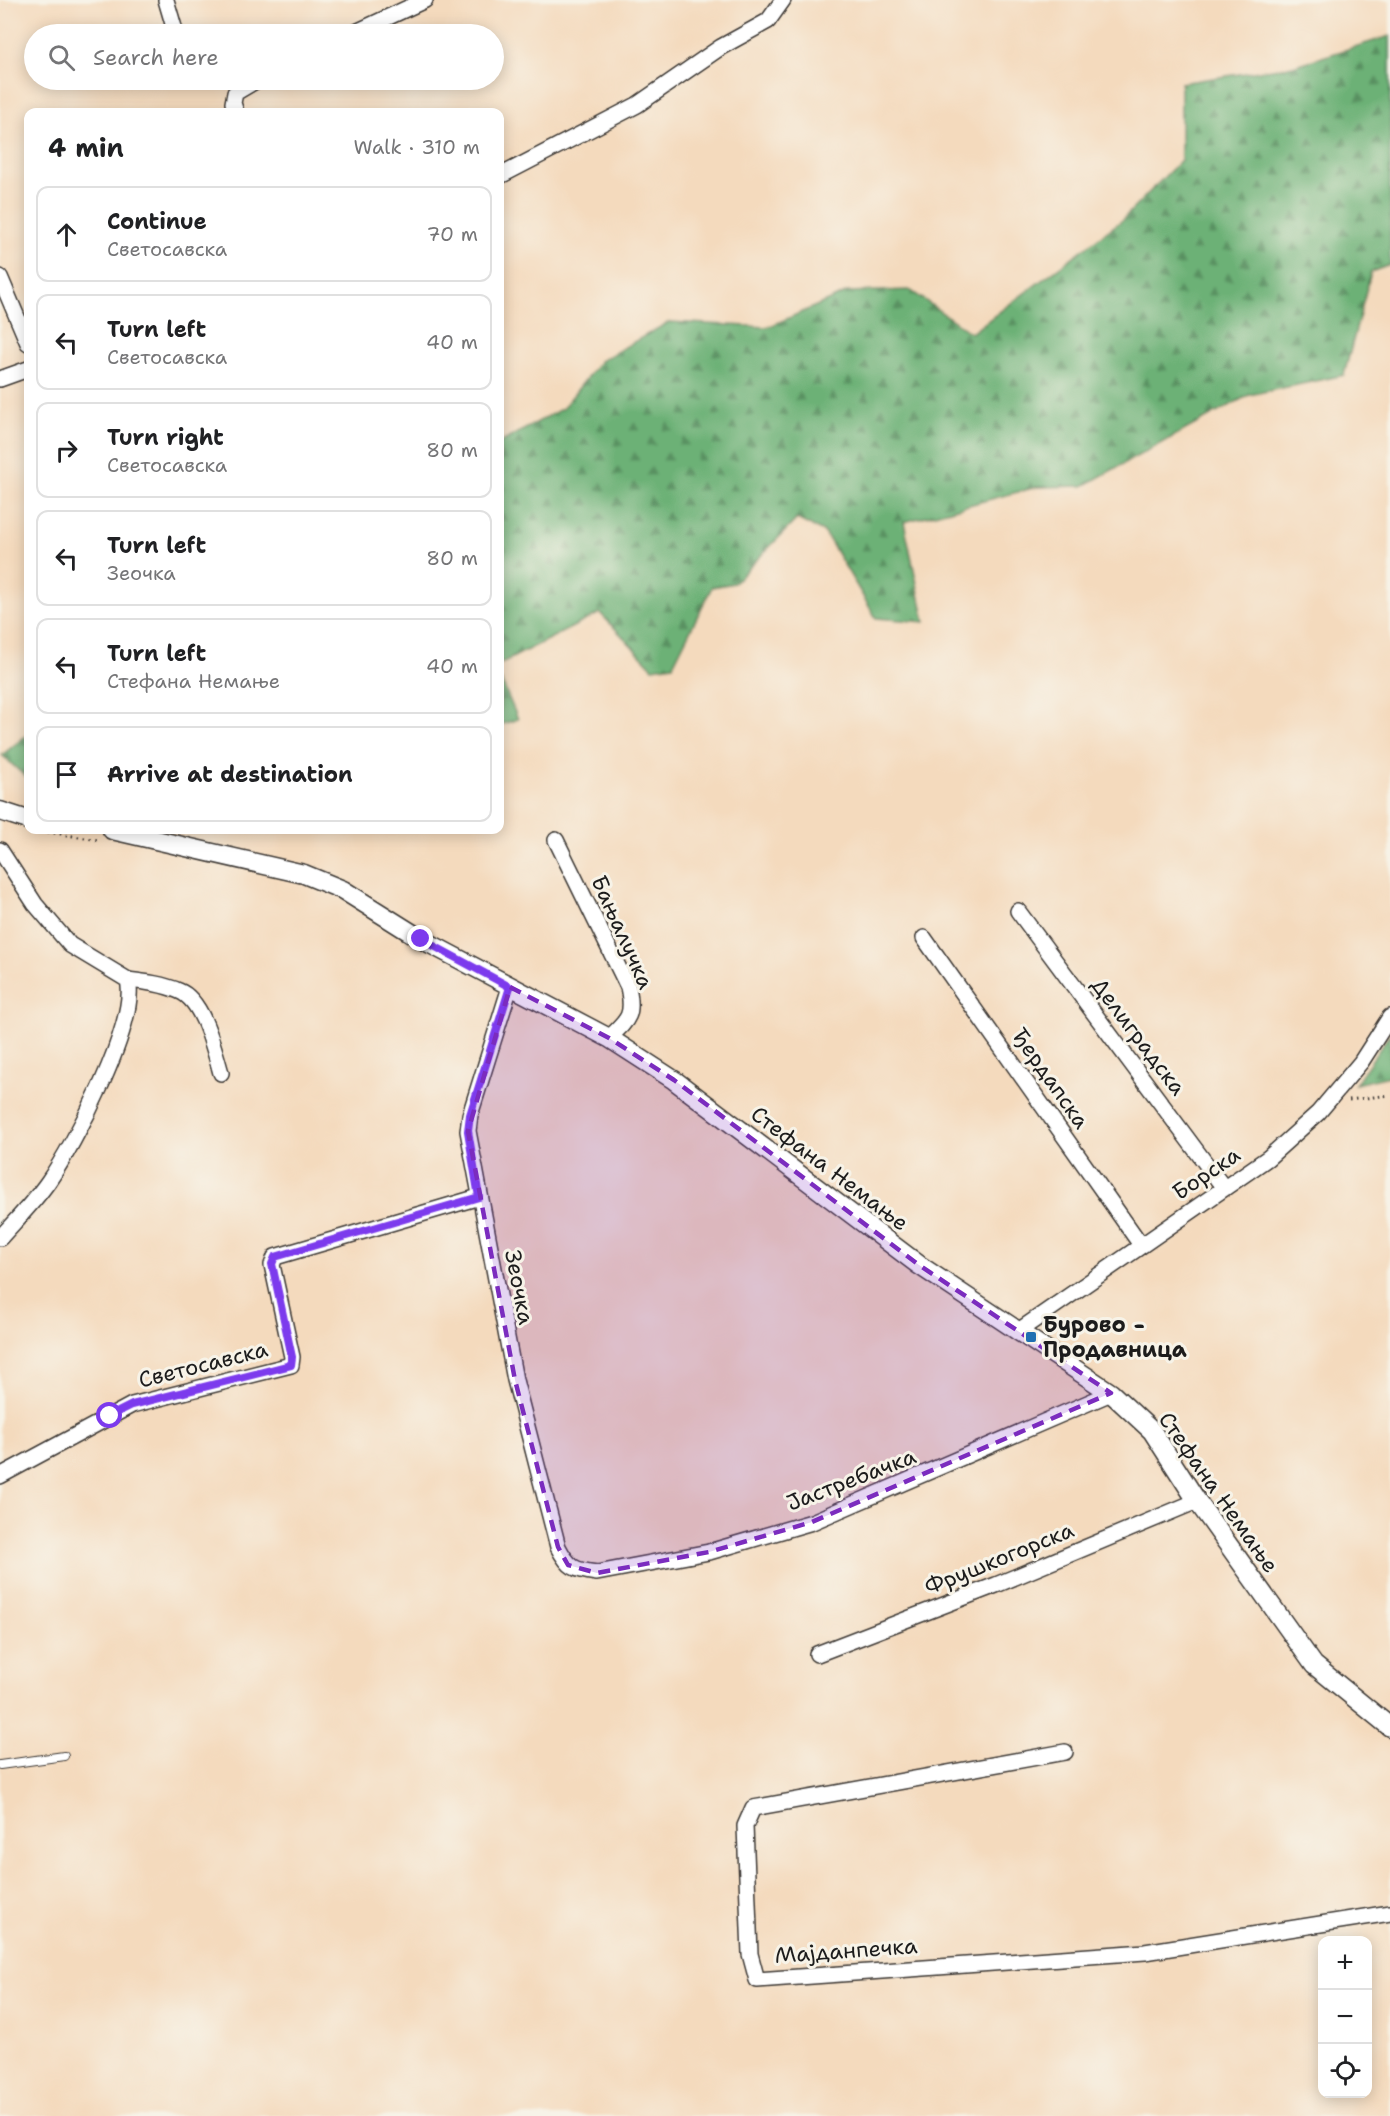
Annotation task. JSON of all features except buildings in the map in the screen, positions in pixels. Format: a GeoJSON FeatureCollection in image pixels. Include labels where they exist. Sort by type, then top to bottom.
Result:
{"type":"FeatureCollection","features":[{"type":"Feature","properties":{"kind":"street"},"geometry":{"type":"LineString","coordinates":[[166,0],[173,24]]}},
{"type":"Feature","properties":{"kind":"street"},"geometry":{"type":"LineString","coordinates":[[373,24],[425,0]]}},
{"type":"Feature","properties":{"kind":"street"},"geometry":{"type":"LineString","coordinates":[[504,174],[637,105],[721,47],[768,21],[783,0]]}},
{"type":"Feature","properties":{"kind":"street"},"geometry":{"type":"LineString","coordinates":[[235,108],[235,93],[240,90]]}},
{"type":"Feature","properties":{"kind":"street"},"geometry":{"type":"LineString","coordinates":[[0,277],[24,334]]}},
{"type":"Feature","properties":{"kind":"street"},"geometry":{"type":"LineString","coordinates":[[0,379],[24,370]]}},
{"type":"Feature","properties":{"kind":"street"},"geometry":{"type":"LineString","coordinates":[[0,810],[24,819]]}},
{"type":"Feature","properties":{"kind":"street","name":"Стефана Немање"},"geometry":{"type":"LineString","coordinates":[[121,834],[304,874],[343,890],[421,939],[609,1038],[674,1080],[919,1265],[1111,1393],[1152,1431],[1197,1501],[1314,1665],[1390,1727]]}},
{"type":"Feature","properties":{"kind":"street","name":"Бањалучка"},"geometry":{"type":"LineString","coordinates":[[556,840],[628,987],[632,1006],[628,1020],[609,1038]]}},
{"type":"Feature","properties":{"kind":"street"},"geometry":{"type":"LineString","coordinates":[[0,850],[35,904],[70,945],[128,980],[181,991],[194,1000],[213,1044],[221,1073]]}},
{"type":"Feature","properties":{"kind":"street","name":"Делиградска"},"geometry":{"type":"LineString","coordinates":[[1018,911],[1224,1188]]}},
{"type":"Feature","properties":{"kind":"street","name":"Ђердапска"},"geometry":{"type":"LineString","coordinates":[[924,938],[1141,1245]]}},
{"type":"Feature","properties":{"kind":"street"},"geometry":{"type":"LineString","coordinates":[[0,1238],[47,1184],[62,1161],[113,1058],[129,1005],[131,991],[128,980]]}},
{"type":"Feature","properties":{"kind":"street","name":"Зеочка"},"geometry":{"type":"LineString","coordinates":[[510,987],[470,1115],[468,1131],[515,1380],[558,1547],[568,1565],[580,1571],[597,1573]]}},
{"type":"Feature","properties":{"kind":"street","name":"Борска"},"geometry":{"type":"LineString","coordinates":[[1017,1332],[1268,1158],[1326,1103],[1361,1062],[1390,1017]]}},
{"type":"Feature","properties":{"kind":"street","name":"Светосавска"},"geometry":{"type":"LineString","coordinates":[[0,1476],[132,1405],[291,1365],[292,1357],[272,1264],[275,1257],[479,1197]]}},
{"type":"Feature","properties":{"kind":"street","name":"Јастребачка"},"geometry":{"type":"LineString","coordinates":[[597,1573],[709,1552],[812,1522],[1111,1393]]}},
{"type":"Feature","properties":{"kind":"street","name":"Фрушкогорска"},"geometry":{"type":"LineString","coordinates":[[817,1654],[996,1585],[1197,1501]]}},
{"type":"Feature","properties":{"kind":"street","name":"Мајданпечка"},"geometry":{"type":"LineString","coordinates":[[1065,1752],[753,1808],[745,1826],[750,1954],[756,1980],[1145,1952],[1390,1913]]}},
{"type":"Feature","properties":{"kind":"lane"},"geometry":{"type":"LineString","coordinates":[[0,1765],[64,1755]]}},
{"type":"Feature","properties":{"kind":"path"},"geometry":{"type":"LineString","coordinates":[[1326,1103],[1390,1095]]}},
{"type":"Feature","properties":{"kind":"highlighted area"},"geometry":{"type":"Polygon","coordinates":[[[510,987],[609,1038],[674,1080],[919,1265],[1111,1393],[812,1522],[709,1552],[597,1573],[568,1565],[558,1547],[515,1380],[468,1131],[510,987]]]}},
{"type":"Feature","properties":{"kind":"green space"},"geometry":{"type":"Polygon","coordinates":[[[1390,36],[1390,265],[1371,272],[1344,375],[1249,395],[1083,486],[1037,487],[904,522],[925,622],[876,618],[825,533],[797,519],[734,583],[712,587],[673,665],[653,668],[600,613],[504,662],[504,441],[563,408],[600,361],[669,322],[768,327],[848,292],[910,290],[971,333],[1121,221],[1181,160],[1181,83],[1293,66],[1390,36]]]}},
{"type":"Feature","properties":{"kind":"green space"},"geometry":{"type":"Polygon","coordinates":[[[504,687],[518,719],[504,724],[504,687]]]}},
{"type":"Feature","properties":{"kind":"green space"},"geometry":{"type":"Polygon","coordinates":[[[24,737],[24,775],[2,755],[24,737]]]}},
{"type":"Feature","properties":{"kind":"green space"},"geometry":{"type":"Polygon","coordinates":[[[1390,1034],[1390,1076],[1355,1084],[1390,1034]]]}},
{"type":"Feature","properties":{"kind":"place","name":"Бурово - Продавница"},"geometry":{"type":"Point","coordinates":[1031,1337]}},
{"type":"Feature","properties":{"kind":"route"},"geometry":{"type":"LineString","coordinates":[[110,1416],[132,1405],[291,1365],[292,1357],[272,1264],[275,1257],[479,1197],[468,1131],[470,1115],[510,987],[421,939]]}}]}
